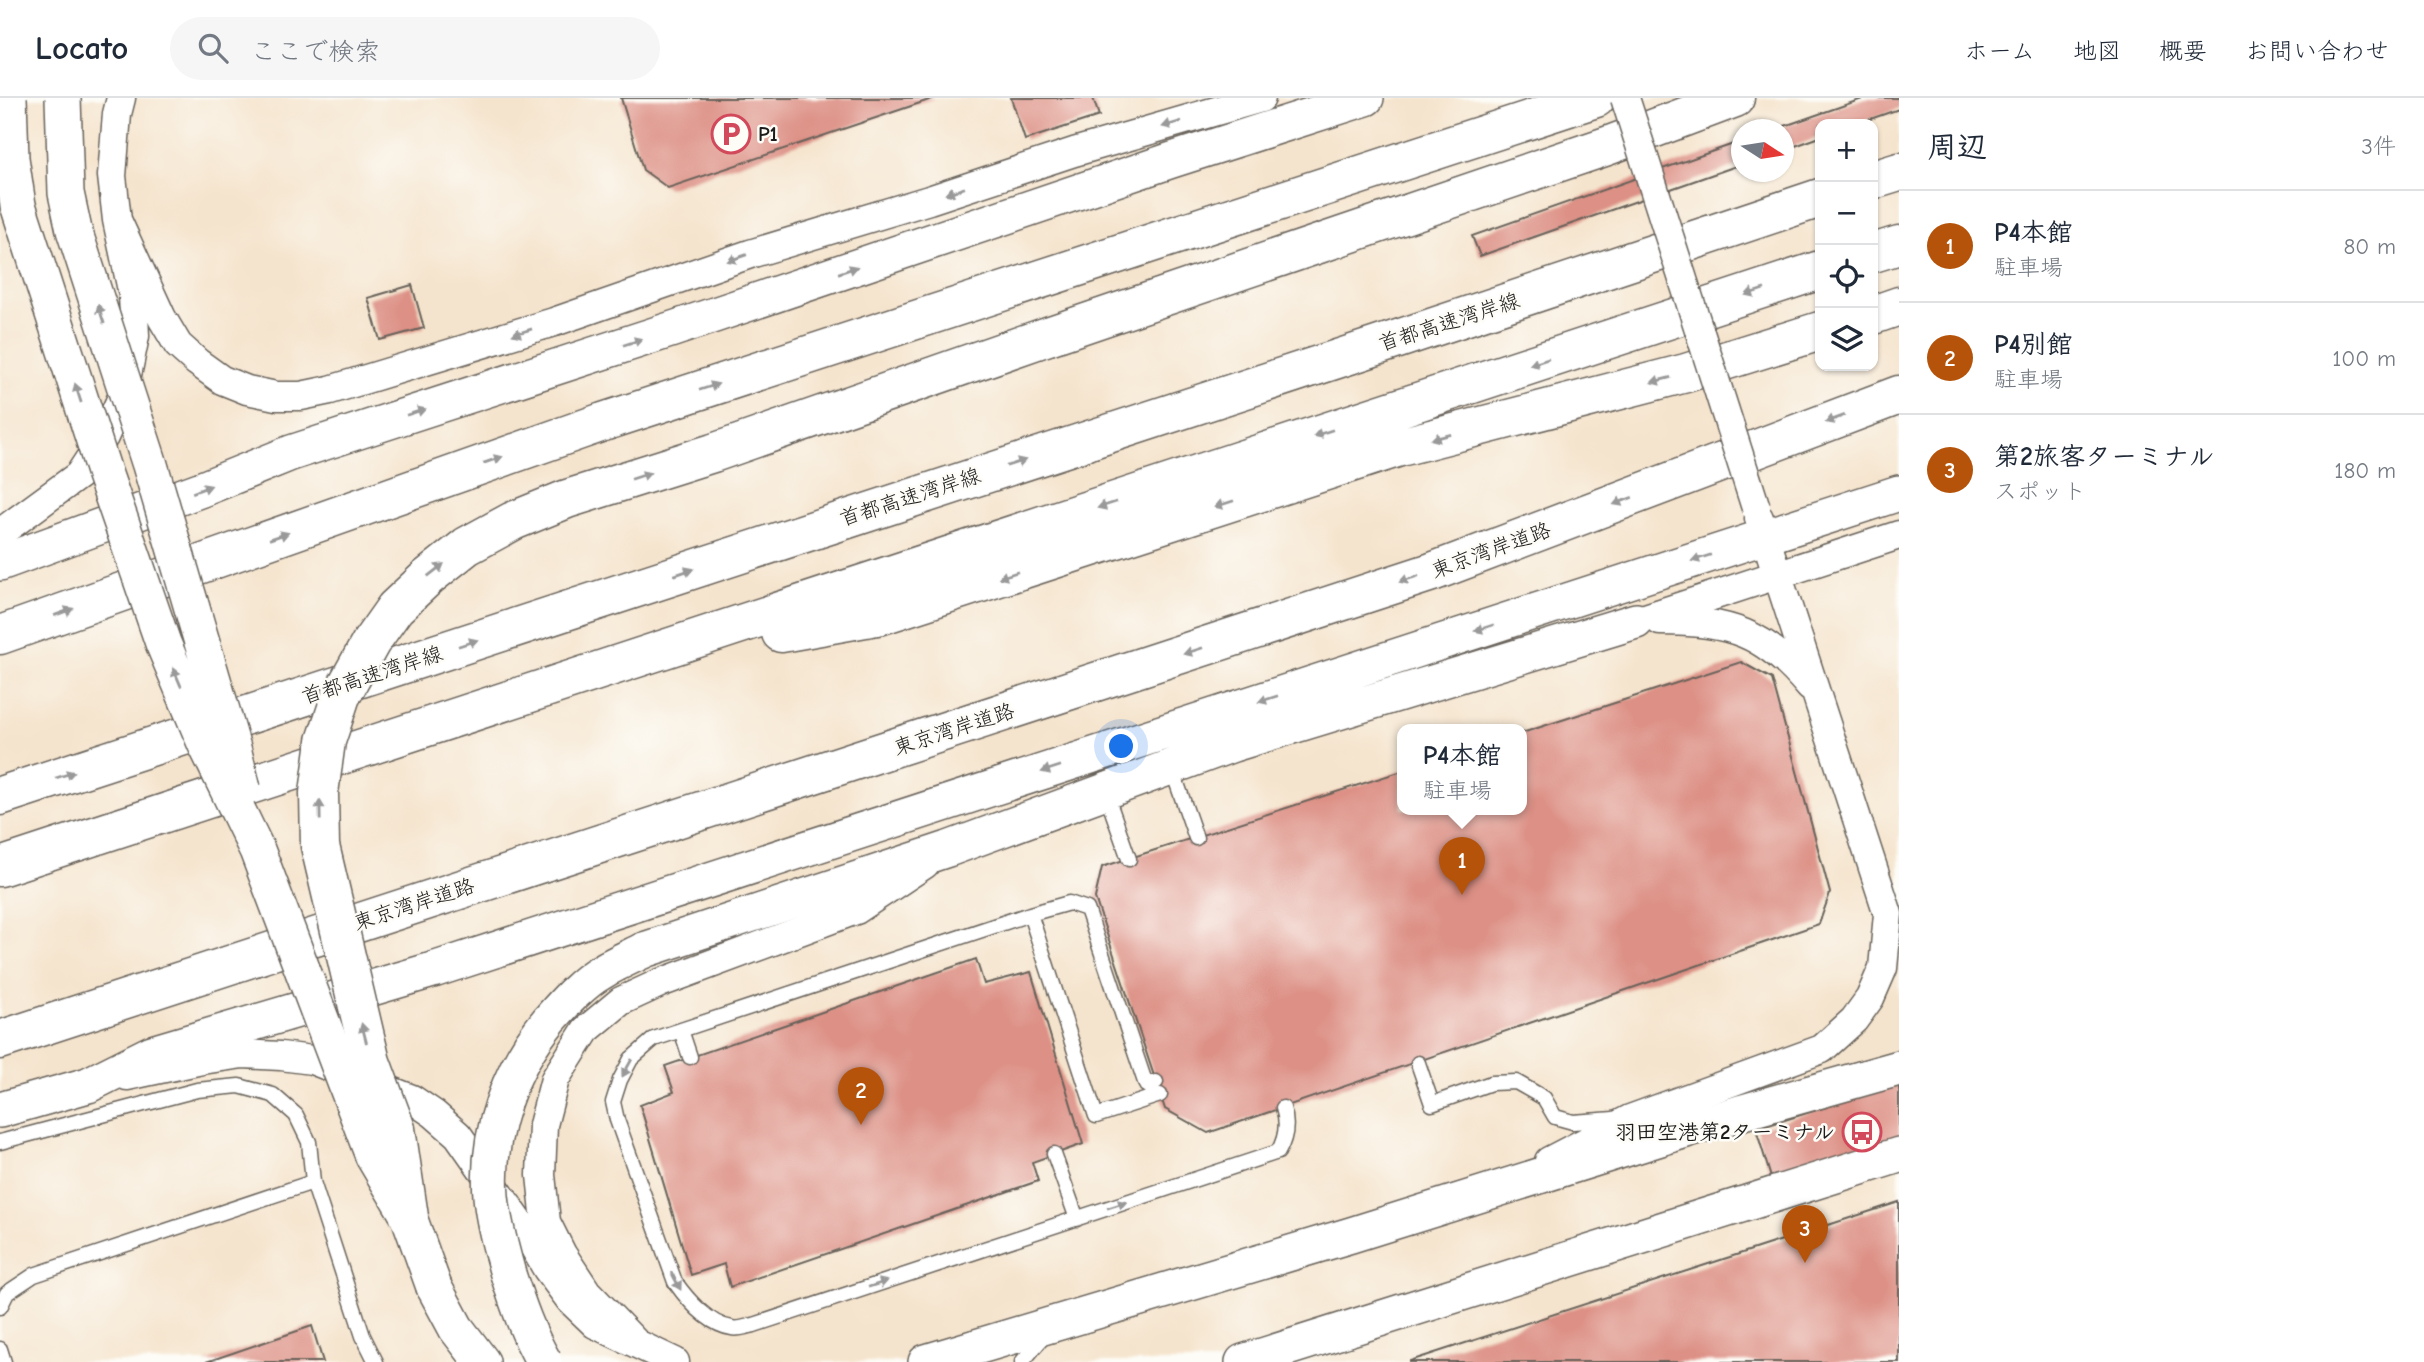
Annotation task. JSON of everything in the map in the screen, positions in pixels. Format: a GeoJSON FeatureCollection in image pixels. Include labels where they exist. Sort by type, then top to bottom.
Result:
{"type":"FeatureCollection","features":[{"type":"Feature","properties":{"kind":"highway"},"geometry":{"type":"LineString","coordinates":[[0,635],[603,422],[1597,98]]}},
{"type":"Feature","properties":{"kind":"highway"},"geometry":{"type":"LineString","coordinates":[[409,1217],[396,1129],[371,1062],[320,846],[319,793],[326,741],[341,696],[371,642],[396,608],[428,577],[467,546],[513,521],[567,499],[713,453],[1606,146],[1735,98]]}},
{"type":"Feature","properties":{"kind":"highway"},"geometry":{"type":"LineString","coordinates":[[1878,178],[1899,172]]}},
{"type":"Feature","properties":{"kind":"highway","name":"首都高速湾岸線"},"geometry":{"type":"LineString","coordinates":[[0,796],[1377,346],[1815,200]]}},
{"type":"Feature","properties":{"kind":"highway"},"geometry":{"type":"LineString","coordinates":[[1878,251],[1899,245]]}},
{"type":"Feature","properties":{"kind":"highway"},"geometry":{"type":"LineString","coordinates":[[0,867],[1815,273]]}},
{"type":"Feature","properties":{"kind":"highway"},"geometry":{"type":"LineString","coordinates":[[1878,313],[1899,306]]}},
{"type":"Feature","properties":{"kind":"highway"},"geometry":{"type":"LineString","coordinates":[[638,657],[882,615],[1400,447],[1686,373],[1815,333]]}},
{"type":"Feature","properties":{"kind":"highway","name":"東京湾岸道路"},"geometry":{"type":"LineString","coordinates":[[0,1040],[1419,576],[1534,535],[1899,395]]}},
{"type":"Feature","properties":{"kind":"street"},"geometry":{"type":"LineString","coordinates":[[9,98],[10,158],[18,205],[105,475],[163,643],[205,743],[257,850],[373,1156],[409,1217],[434,1287],[456,1328],[482,1362]]}},
{"type":"Feature","properties":{"kind":"street"},"geometry":{"type":"LineString","coordinates":[[63,98],[66,193],[74,230],[191,602],[233,748],[257,850]]}},
{"type":"Feature","properties":{"kind":"street"},"geometry":{"type":"LineString","coordinates":[[0,533],[79,475],[104,437],[123,395],[135,336],[133,295],[117,220],[112,176],[117,114],[121,98]]}},
{"type":"Feature","properties":{"kind":"street"},"geometry":{"type":"LineString","coordinates":[[117,220],[178,345],[222,380],[247,390],[276,396],[301,396],[330,390],[554,322],[750,254],[929,200],[1074,152],[1261,98]]}},
{"type":"Feature","properties":{"kind":"street"},"geometry":{"type":"LineString","coordinates":[[0,563],[202,489],[291,453],[660,334],[1172,160],[1366,98]]}},
{"type":"Feature","properties":{"kind":"street"},"geometry":{"type":"LineString","coordinates":[[1503,1186],[1630,1119],[1822,1049],[1854,1020],[1870,998],[1883,968],[1888,914],[1625,98]]}},
{"type":"Feature","properties":{"kind":"street"},"geometry":{"type":"LineString","coordinates":[[88,1085],[152,1053],[436,969],[1761,523],[1899,493]]}},
{"type":"Feature","properties":{"kind":"street"},"geometry":{"type":"LineString","coordinates":[[544,1362],[531,1339],[517,1303],[503,1256],[491,1196],[492,1157],[498,1114],[515,1072],[538,1033],[565,1002],[600,972],[644,950],[948,849],[1233,744],[1636,621],[1899,534]]}},
{"type":"Feature","properties":{"kind":"street"},"geometry":{"type":"LineString","coordinates":[[1636,621],[1714,623],[1747,634],[1773,648],[1794,667],[1820,701]]}},
{"type":"Feature","properties":{"kind":"street"},"geometry":{"type":"LineString","coordinates":[[634,1341],[587,1292],[562,1254],[546,1222],[541,1175],[542,1125],[555,1079],[586,1030],[621,1000],[856,910],[948,849]]}},
{"type":"Feature","properties":{"kind":"street"},"geometry":{"type":"LineString","coordinates":[[0,1110],[88,1085],[202,1060],[243,1054],[312,1060],[412,1099],[433,1114],[458,1135],[570,1300],[595,1324],[676,1362]]}},
{"type":"Feature","properties":{"kind":"street"},"geometry":{"type":"LineString","coordinates":[[926,1362],[1351,1235],[1743,1112],[1899,1068]]}},
{"type":"Feature","properties":{"kind":"street"},"geometry":{"type":"LineString","coordinates":[[1243,1362],[1899,1155]]}},
{"type":"Feature","properties":{"kind":"lane"},"geometry":{"type":"LineString","coordinates":[[1171,766],[1196,838]]}},
{"type":"Feature","properties":{"kind":"lane"},"geometry":{"type":"LineString","coordinates":[[1105,790],[1129,859]]}},
{"type":"Feature","properties":{"kind":"lane"},"geometry":{"type":"LineString","coordinates":[[1030,915],[1096,1116],[1158,1088],[1146,1085],[1087,909],[1069,903],[1030,915],[654,1039],[631,1059],[613,1102],[675,1282],[689,1302],[712,1319],[732,1329],[754,1325],[1278,1152],[1284,1142],[1287,1119],[1283,1108]]}},
{"type":"Feature","properties":{"kind":"lane"},"geometry":{"type":"LineString","coordinates":[[681,1030],[690,1057]]}},
{"type":"Feature","properties":{"kind":"lane"},"geometry":{"type":"LineString","coordinates":[[1418,1063],[1432,1104],[1491,1083],[1516,1082],[1544,1098],[1555,1117],[1573,1122],[1630,1119]]}},
{"type":"Feature","properties":{"kind":"lane"},"geometry":{"type":"LineString","coordinates":[[0,1142],[197,1090],[239,1086],[273,1095],[296,1115],[309,1142],[313,1182],[363,1336],[376,1362]]}},
{"type":"Feature","properties":{"kind":"lane"},"geometry":{"type":"LineString","coordinates":[[1054,1154],[1077,1219]]}},
{"type":"Feature","properties":{"kind":"lane"},"geometry":{"type":"LineString","coordinates":[[0,1307],[7,1293],[34,1275],[313,1182]]}},
{"type":"Feature","properties":{"kind":"lane"},"geometry":{"type":"LineString","coordinates":[[1022,1362],[1053,1324]]}},
{"type":"Feature","properties":{"kind":"lane"},"geometry":{"type":"LineString","coordinates":[[0,1349],[4,1362]]}},
{"type":"Feature","properties":{"kind":"building","name":"P1"},"geometry":{"type":"Polygon","coordinates":[[[621,98],[935,98],[668,188],[643,170],[621,98]]]}},
{"type":"Feature","properties":{"kind":"building"},"geometry":{"type":"Polygon","coordinates":[[[1011,98],[1093,98],[1099,116],[1025,140],[1011,98]]]}},
{"type":"Feature","properties":{"kind":"building"},"geometry":{"type":"Polygon","coordinates":[[[1865,98],[1899,98],[1899,109],[1870,119],[1815,119],[1815,139],[1794,146],[1794,123],[1865,98]]]}},
{"type":"Feature","properties":{"kind":"building"},"geometry":{"type":"Polygon","coordinates":[[[1731,145],[1731,168],[1480,256],[1472,236],[1731,145]]]}},
{"type":"Feature","properties":{"kind":"building"},"geometry":{"type":"Polygon","coordinates":[[[412,285],[424,328],[380,340],[368,298],[412,285]]]}},
{"type":"Feature","properties":{"kind":"building"},"geometry":{"type":"Polygon","coordinates":[[[1741,662],[1772,679],[1830,893],[1819,924],[1208,1133],[1165,1109],[1095,898],[1102,867],[1397,773],[1397,815],[1527,815],[1527,731],[1741,662]]]}},
{"type":"Feature","properties":{"kind":"building"},"geometry":{"type":"Polygon","coordinates":[[[976,959],[984,984],[1031,972],[1083,1144],[1032,1162],[1038,1181],[730,1287],[724,1264],[691,1275],[640,1105],[674,1092],[665,1066],[976,959]]]}},
{"type":"Feature","properties":{"kind":"building"},"geometry":{"type":"Polygon","coordinates":[[[1899,1084],[1899,1142],[1772,1181],[1756,1129],[1899,1084]]]}},
{"type":"Feature","properties":{"kind":"building"},"geometry":{"type":"Polygon","coordinates":[[[1899,1202],[1899,1362],[1410,1362],[1410,1361],[1899,1202]]]}},
{"type":"Feature","properties":{"kind":"building"},"geometry":{"type":"Polygon","coordinates":[[[312,1326],[323,1362],[206,1362],[312,1326]]]}},
{"type":"Feature","properties":{"kind":"place","name":"P1"},"geometry":{"type":"Point","coordinates":[731,134]}},
{"type":"Feature","properties":{"kind":"place","name":"P4本館"},"geometry":{"type":"Point","coordinates":[1462,895]}},
{"type":"Feature","properties":{"kind":"place","name":"P4別館"},"geometry":{"type":"Point","coordinates":[861,1125]}},
{"type":"Feature","properties":{"kind":"place","name":"羽田空港第2ターミナル"},"geometry":{"type":"Point","coordinates":[1862,1132]}},
{"type":"Feature","properties":{"kind":"place","name":"第2旅客ターミナル"},"geometry":{"type":"Point","coordinates":[1805,1263]}}]}
